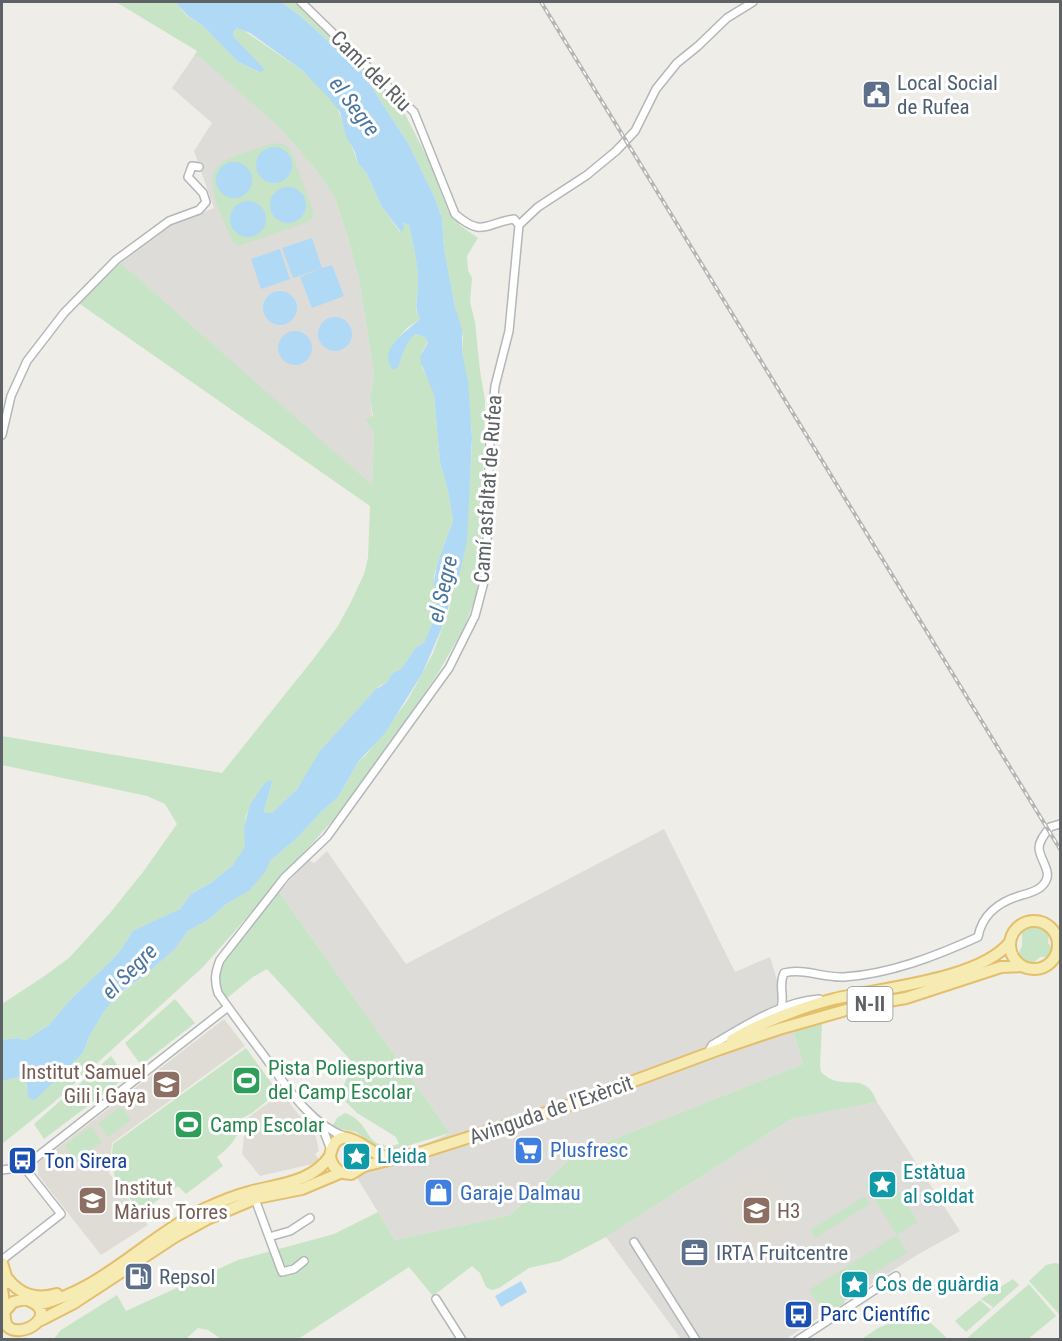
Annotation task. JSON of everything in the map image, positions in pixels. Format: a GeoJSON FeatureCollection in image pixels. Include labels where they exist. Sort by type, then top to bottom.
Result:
{"type":"FeatureCollection","features":[{"type":"Feature","properties":{"kind":"main road","name":"N-II"},"geometry":{"type":"LineString","coordinates":[[1010,942],[1014,932],[1021,924],[1035,921],[1060,925]]}},
{"type":"Feature","properties":{"kind":"main road","name":"N-II"},"geometry":{"type":"LineString","coordinates":[[1022,966],[1036,969],[1046,966],[1056,956],[1059,944],[1054,931],[1046,924]]}},
{"type":"Feature","properties":{"kind":"main road"},"geometry":{"type":"LineString","coordinates":[[1010,942],[1012,956],[1022,966]]}},
{"type":"Feature","properties":{"kind":"main road","name":"Avinguda de l'Exèrcit"},"geometry":{"type":"LineString","coordinates":[[720,1049],[734,1038],[833,999],[959,971],[996,956],[1010,942]]}},
{"type":"Feature","properties":{"kind":"main road","name":"Avinguda de l'Exèrcit"},"geometry":{"type":"LineString","coordinates":[[364,1166],[426,1151],[561,1108],[720,1049],[836,1012],[906,998],[1004,966],[1022,966]]}},
{"type":"Feature","properties":{"kind":"main road"},"geometry":{"type":"LineString","coordinates":[[37,1305],[53,1302],[83,1287],[160,1234],[203,1209],[246,1192],[307,1177],[317,1172],[335,1144],[341,1139],[357,1140],[377,1154],[393,1159]]}},
{"type":"Feature","properties":{"kind":"main road"},"geometry":{"type":"LineString","coordinates":[[363,1145],[367,1155],[364,1166]]}},
{"type":"Feature","properties":{"kind":"main road"},"geometry":{"type":"LineString","coordinates":[[331,1153],[335,1169],[340,1173]]}},
{"type":"Feature","properties":{"kind":"main road","name":"N-II"},"geometry":{"type":"LineString","coordinates":[[41,1320],[74,1304],[183,1231],[255,1199],[303,1189],[340,1173],[356,1173],[364,1166]]}},
{"type":"Feature","properties":{"kind":"main road"},"geometry":{"type":"LineString","coordinates":[[2,1262],[11,1291],[19,1299]]}},
{"type":"Feature","properties":{"kind":"main road"},"geometry":{"type":"LineString","coordinates":[[6,1278],[18,1290],[39,1297],[83,1287]]}},
{"type":"Feature","properties":{"kind":"main road"},"geometry":{"type":"LineString","coordinates":[[2,1290],[5,1311],[8,1331],[29,1337],[35,1332],[41,1320],[41,1312],[37,1305],[25,1299],[13,1302],[5,1311]]}},
{"type":"Feature","properties":{"kind":"main road","name":"N-II"},"geometry":{"type":"LineString","coordinates":[[41,1333],[51,1321],[74,1304]]}},
{"type":"Feature","properties":{"kind":"street","name":"Camí del Riu"},"geometry":{"type":"LineString","coordinates":[[301,2],[414,112],[455,214],[468,225],[487,228],[500,221],[514,219],[519,225]]}},
{"type":"Feature","properties":{"kind":"street"},"geometry":{"type":"LineString","coordinates":[[519,225],[538,207],[587,175],[616,152],[635,131],[656,89],[677,63],[727,18],[753,2]]}},
{"type":"Feature","properties":{"kind":"street"},"geometry":{"type":"LineString","coordinates":[[2,435],[11,396],[27,361],[64,313],[116,260],[169,221],[199,210],[206,202],[203,193],[188,177],[192,166],[199,167]]}},
{"type":"Feature","properties":{"kind":"street","name":"Camí asfaltat de Rufea"},"geometry":{"type":"LineString","coordinates":[[228,1007],[218,993],[214,981],[220,960],[285,877],[327,837],[449,668],[476,616],[486,574],[490,436],[495,386],[509,331],[519,225]]}},
{"type":"Feature","properties":{"kind":"street"},"geometry":{"type":"LineString","coordinates":[[781,1008],[780,986],[784,974],[799,972],[844,977],[867,974],[929,959],[978,937],[980,929],[992,910],[1003,902],[1041,887],[1047,879],[1047,868],[1041,858],[1039,848],[1040,841],[1050,827],[1060,824]]}},
{"type":"Feature","properties":{"kind":"street"},"geometry":{"type":"LineString","coordinates":[[782,992],[788,999],[795,1002]]}},
{"type":"Feature","properties":{"kind":"street"},"geometry":{"type":"LineString","coordinates":[[708,1054],[712,1045],[781,1008],[795,1002],[833,999]]}},
{"type":"Feature","properties":{"kind":"street"},"geometry":{"type":"LineString","coordinates":[[3,1171],[24,1167],[228,1007],[287,1088],[321,1124],[334,1133],[349,1138]]}},
{"type":"Feature","properties":{"kind":"street"},"geometry":{"type":"LineString","coordinates":[[321,1124],[331,1153]]}},
{"type":"Feature","properties":{"kind":"street"},"geometry":{"type":"LineString","coordinates":[[2,1262],[61,1214],[24,1167]]}},
{"type":"Feature","properties":{"kind":"street"},"geometry":{"type":"LineString","coordinates":[[255,1199],[282,1272],[294,1269],[304,1261]]}},
{"type":"Feature","properties":{"kind":"street"},"geometry":{"type":"LineString","coordinates":[[269,1237],[290,1231],[310,1218]]}},
{"type":"Feature","properties":{"kind":"street"},"geometry":{"type":"LineString","coordinates":[[634,1242],[696,1340]]}},
{"type":"Feature","properties":{"kind":"street"},"geometry":{"type":"LineString","coordinates":[[798,1340],[896,1276]]}},
{"type":"Feature","properties":{"kind":"street"},"geometry":{"type":"LineString","coordinates":[[436,1299],[462,1340]]}},
{"type":"Feature","properties":{"kind":"shaded area"},"geometry":{"type":"Polygon","coordinates":[[[194,56],[200,56],[281,129],[316,170],[335,198],[359,279],[374,374],[370,399],[374,432],[372,486],[121,263],[173,224],[214,208],[194,151],[212,123],[172,88],[194,56]]]}},
{"type":"Feature","properties":{"kind":"shaded area"},"geometry":{"type":"Polygon","coordinates":[[[664,829],[735,972],[770,957],[803,1064],[574,1155],[510,1215],[395,1240],[356,1176],[450,1133],[279,892],[309,860],[314,863],[327,851],[406,964],[664,829]]]}},
{"type":"Feature","properties":{"kind":"shaded area"},"geometry":{"type":"Polygon","coordinates":[[[224,1019],[245,1046],[112,1143],[109,1173],[148,1225],[101,1255],[38,1175],[38,1163],[224,1019]]]}},
{"type":"Feature","properties":{"kind":"shaded area"},"geometry":{"type":"Polygon","coordinates":[[[282,1093],[316,1137],[319,1151],[315,1154],[321,1162],[260,1176],[242,1154],[246,1119],[282,1093]]]}},
{"type":"Feature","properties":{"kind":"shaded area"},"geometry":{"type":"Polygon","coordinates":[[[877,1102],[960,1231],[917,1255],[784,1340],[681,1339],[606,1237],[791,1119],[877,1102]]]}},
{"type":"Feature","properties":{"kind":"shaded area","name":"H3"},"geometry":{"type":"Polygon","coordinates":[[[762,1165],[799,1225],[751,1256],[713,1196],[762,1165]]]}},
{"type":"Feature","properties":{"kind":"green space"},"geometry":{"type":"Polygon","coordinates":[[[116,2],[175,2],[187,16],[202,25],[238,62],[259,72],[253,59],[234,37],[233,32],[237,28],[243,30],[303,71],[322,88],[337,107],[358,163],[366,172],[382,207],[400,232],[403,223],[409,225],[417,264],[416,307],[420,319],[407,328],[393,344],[400,362],[405,346],[414,334],[425,337],[428,341],[422,352],[422,368],[434,395],[440,462],[448,489],[453,521],[434,576],[437,605],[424,643],[416,647],[402,668],[393,673],[386,683],[379,686],[323,748],[301,785],[272,813],[265,813],[264,810],[272,783],[264,784],[246,815],[244,826],[246,844],[244,851],[233,865],[213,881],[191,894],[180,909],[131,934],[118,954],[70,1000],[49,1025],[26,1040],[17,1038],[2,1040],[2,1004],[69,958],[110,913],[177,824],[165,804],[147,796],[2,765],[2,736],[222,773],[338,626],[364,574],[368,558],[370,506],[77,302],[121,263],[372,485],[374,432],[365,419],[373,416],[370,399],[374,374],[359,279],[335,198],[316,170],[281,129],[200,57],[194,56],[197,51],[116,2]]]}},
{"type":"Feature","properties":{"kind":"green space"},"geometry":{"type":"Polygon","coordinates":[[[281,2],[295,2],[380,85],[405,114],[429,161],[448,211],[461,226],[478,238],[467,256],[468,270],[472,278],[470,302],[475,322],[485,400],[481,554],[477,594],[464,628],[437,675],[333,820],[203,967],[53,1103],[2,1144],[2,1081],[19,1077],[26,1080],[27,1091],[39,1095],[83,1053],[89,1037],[105,1010],[117,996],[175,949],[188,931],[208,920],[226,904],[252,888],[270,861],[338,797],[358,762],[366,755],[407,701],[433,653],[449,610],[468,502],[472,432],[462,352],[463,337],[444,248],[442,218],[409,145],[362,72],[299,15],[281,2]]]}},
{"type":"Feature","properties":{"kind":"green space"},"geometry":{"type":"Polygon","coordinates":[[[273,143],[286,145],[292,153],[312,208],[313,217],[308,222],[238,246],[232,241],[219,210],[213,187],[213,176],[224,161],[273,143]]]}},
{"type":"Feature","properties":{"kind":"green space"},"geometry":{"type":"Polygon","coordinates":[[[279,892],[450,1133],[393,1150],[372,1144],[356,1132],[336,1128],[333,1125],[337,1118],[345,1113],[360,1123],[373,1141],[387,1146],[399,1144],[396,1137],[357,1113],[339,1095],[354,1064],[267,969],[227,998],[224,995],[218,969],[279,892]]]}},
{"type":"Feature","properties":{"kind":"green space"},"geometry":{"type":"Polygon","coordinates":[[[1036,924],[1049,933],[1048,943],[1054,950],[1051,957],[1040,957],[1031,965],[1023,963],[1017,957],[1022,946],[1022,929],[1036,924]]]}},
{"type":"Feature","properties":{"kind":"green space"},"geometry":{"type":"Polygon","coordinates":[[[175,999],[195,1023],[141,1065],[125,1043],[175,999]]]}},
{"type":"Feature","properties":{"kind":"green space"},"geometry":{"type":"Polygon","coordinates":[[[822,1023],[821,1072],[837,1081],[860,1083],[866,1086],[877,1102],[791,1119],[606,1237],[560,1261],[529,1268],[499,1288],[492,1290],[486,1287],[480,1273],[472,1266],[433,1296],[409,1267],[298,1339],[221,1339],[208,1330],[198,1328],[186,1339],[53,1340],[61,1330],[117,1295],[126,1311],[238,1260],[334,1234],[378,1212],[395,1240],[510,1215],[574,1155],[803,1064],[793,1031],[822,1023]]]}},
{"type":"Feature","properties":{"kind":"green space","name":"Camp Escolar"},"geometry":{"type":"Polygon","coordinates":[[[246,1048],[278,1092],[241,1119],[234,1141],[217,1157],[223,1166],[186,1194],[178,1186],[141,1212],[121,1188],[114,1174],[113,1144],[246,1048]]]}},
{"type":"Feature","properties":{"kind":"green space"},"geometry":{"type":"Polygon","coordinates":[[[111,1056],[126,1077],[44,1139],[34,1124],[111,1056]]]}},
{"type":"Feature","properties":{"kind":"green space"},"geometry":{"type":"Polygon","coordinates":[[[121,1106],[131,1120],[108,1137],[98,1124],[121,1106]]]}},
{"type":"Feature","properties":{"kind":"green space"},"geometry":{"type":"Polygon","coordinates":[[[91,1126],[102,1142],[76,1161],[65,1145],[91,1126]]]}},
{"type":"Feature","properties":{"kind":"green space"},"geometry":{"type":"Polygon","coordinates":[[[885,1171],[918,1222],[897,1235],[865,1184],[885,1171]]]}},
{"type":"Feature","properties":{"kind":"green space"},"geometry":{"type":"Polygon","coordinates":[[[865,1196],[870,1204],[815,1238],[810,1230],[865,1196]]]}},
{"type":"Feature","properties":{"kind":"green space"},"geometry":{"type":"Polygon","coordinates":[[[897,1235],[907,1253],[840,1294],[845,1303],[825,1315],[809,1290],[897,1235]]]}},
{"type":"Feature","properties":{"kind":"green space"},"geometry":{"type":"Polygon","coordinates":[[[1060,1264],[1060,1315],[1029,1281],[1046,1265],[1060,1264]]]}},
{"type":"Feature","properties":{"kind":"green space"},"geometry":{"type":"Polygon","coordinates":[[[1013,1279],[1019,1285],[991,1310],[993,1307],[981,1299],[1013,1279]]]}},
{"type":"Feature","properties":{"kind":"green space"},"geometry":{"type":"Polygon","coordinates":[[[1029,1284],[1056,1316],[1028,1339],[966,1339],[1029,1284]]]}},
{"type":"Feature","properties":{"kind":"green space"},"geometry":{"type":"Polygon","coordinates":[[[980,1300],[991,1310],[966,1332],[955,1321],[980,1300]]]}},
{"type":"Feature","properties":{"kind":"green space"},"geometry":{"type":"Polygon","coordinates":[[[915,1313],[922,1315],[948,1339],[862,1339],[878,1328],[915,1313]]]}},
{"type":"Feature","properties":{"kind":"water","name":"el Segre"},"geometry":{"type":"Polygon","coordinates":[[[175,2],[281,2],[299,15],[362,72],[409,145],[442,218],[444,248],[455,307],[462,329],[462,352],[468,382],[472,437],[467,541],[458,580],[450,596],[447,616],[422,674],[385,733],[358,762],[338,797],[270,861],[266,871],[250,890],[226,904],[208,920],[188,931],[175,949],[143,977],[121,992],[105,1010],[89,1037],[83,1053],[36,1099],[32,1100],[28,1097],[26,1080],[19,1077],[2,1081],[2,1040],[17,1038],[26,1040],[49,1025],[70,1000],[118,954],[133,931],[180,909],[191,894],[212,882],[233,865],[245,847],[244,826],[250,805],[264,784],[270,780],[272,783],[264,810],[265,813],[272,813],[298,788],[320,751],[376,689],[402,668],[416,647],[424,643],[437,605],[434,582],[437,564],[453,521],[440,462],[434,395],[420,357],[428,342],[425,337],[415,334],[411,338],[398,367],[393,370],[389,363],[388,355],[395,342],[420,319],[416,307],[417,264],[409,225],[403,223],[404,228],[401,232],[382,207],[346,136],[340,112],[303,71],[250,33],[237,28],[233,32],[234,37],[265,70],[260,72],[238,62],[202,25],[188,16],[175,2]]]}},
{"type":"Feature","properties":{"kind":"water"},"geometry":{"type":"Polygon","coordinates":[[[274,147],[287,152],[292,165],[287,178],[274,183],[261,178],[256,165],[261,152],[274,147]]]}},
{"type":"Feature","properties":{"kind":"water"},"geometry":{"type":"Polygon","coordinates":[[[234,162],[247,167],[252,180],[247,193],[234,198],[221,193],[216,180],[221,167],[234,162]]]}},
{"type":"Feature","properties":{"kind":"water"},"geometry":{"type":"Polygon","coordinates":[[[288,187],[301,192],[306,205],[301,218],[288,223],[275,218],[270,205],[275,192],[288,187]]]}},
{"type":"Feature","properties":{"kind":"water"},"geometry":{"type":"Polygon","coordinates":[[[248,201],[261,206],[266,219],[261,232],[248,237],[235,232],[230,219],[235,206],[248,201]]]}},
{"type":"Feature","properties":{"kind":"water"},"geometry":{"type":"Polygon","coordinates":[[[312,238],[322,268],[332,265],[344,296],[312,308],[300,277],[320,269],[293,278],[282,248],[312,238]]]}},
{"type":"Feature","properties":{"kind":"water"},"geometry":{"type":"Polygon","coordinates":[[[280,249],[290,279],[261,289],[251,259],[280,249]]]}},
{"type":"Feature","properties":{"kind":"water"},"geometry":{"type":"Polygon","coordinates":[[[280,291],[292,296],[297,308],[292,320],[280,325],[268,320],[263,308],[268,296],[280,291]]]}},
{"type":"Feature","properties":{"kind":"water"},"geometry":{"type":"Polygon","coordinates":[[[335,317],[347,322],[352,334],[347,346],[335,351],[323,346],[318,334],[323,322],[335,317]]]}},
{"type":"Feature","properties":{"kind":"water"},"geometry":{"type":"Polygon","coordinates":[[[295,331],[307,336],[312,348],[307,360],[295,365],[283,360],[278,348],[283,336],[295,331]]]}},
{"type":"Feature","properties":{"kind":"water"},"geometry":{"type":"Polygon","coordinates":[[[521,1281],[527,1292],[501,1307],[495,1296],[521,1281]]]}},
{"type":"Feature","properties":{"kind":"railway"},"geometry":{"type":"LineString","coordinates":[[541,2],[1060,849]]}},
{"type":"Feature","properties":{"kind":"place","name":"Local Social de Rufea"},"geometry":{"type":"Point","coordinates":[876,95]}},
{"type":"Feature","properties":{"kind":"place","name":"Pista Poliesportiva del Camp Escolar"},"geometry":{"type":"Point","coordinates":[247,1080]}},
{"type":"Feature","properties":{"kind":"place","name":"Institut Samuel Gili i Gaya"},"geometry":{"type":"Point","coordinates":[167,1084]}},
{"type":"Feature","properties":{"kind":"place","name":"Camp Escolar"},"geometry":{"type":"Point","coordinates":[189,1125]}},
{"type":"Feature","properties":{"kind":"place","name":"Plusfresc"},"geometry":{"type":"Point","coordinates":[529,1150]}},
{"type":"Feature","properties":{"kind":"place","name":"Lleida"},"geometry":{"type":"Point","coordinates":[356,1156]}},
{"type":"Feature","properties":{"kind":"place","name":"Ton Sirera"},"geometry":{"type":"Point","coordinates":[23,1161]}},
{"type":"Feature","properties":{"kind":"place","name":"Estàtua al soldat"},"geometry":{"type":"Point","coordinates":[882,1184]}},
{"type":"Feature","properties":{"kind":"place","name":"Garaje Dalmau"},"geometry":{"type":"Point","coordinates":[439,1193]}},
{"type":"Feature","properties":{"kind":"place","name":"Institut Màrius Torres"},"geometry":{"type":"Point","coordinates":[93,1200]}},
{"type":"Feature","properties":{"kind":"place","name":"H3"},"geometry":{"type":"Point","coordinates":[756,1211]}},
{"type":"Feature","properties":{"kind":"place","name":"IRTA Fruitcentre"},"geometry":{"type":"Point","coordinates":[695,1253]}},
{"type":"Feature","properties":{"kind":"place","name":"Repsol"},"geometry":{"type":"Point","coordinates":[138,1277]}},
{"type":"Feature","properties":{"kind":"place","name":"Cos de guàrdia"},"geometry":{"type":"Point","coordinates":[854,1284]}},
{"type":"Feature","properties":{"kind":"place","name":"Parc Científic"},"geometry":{"type":"Point","coordinates":[799,1314]}}]}
